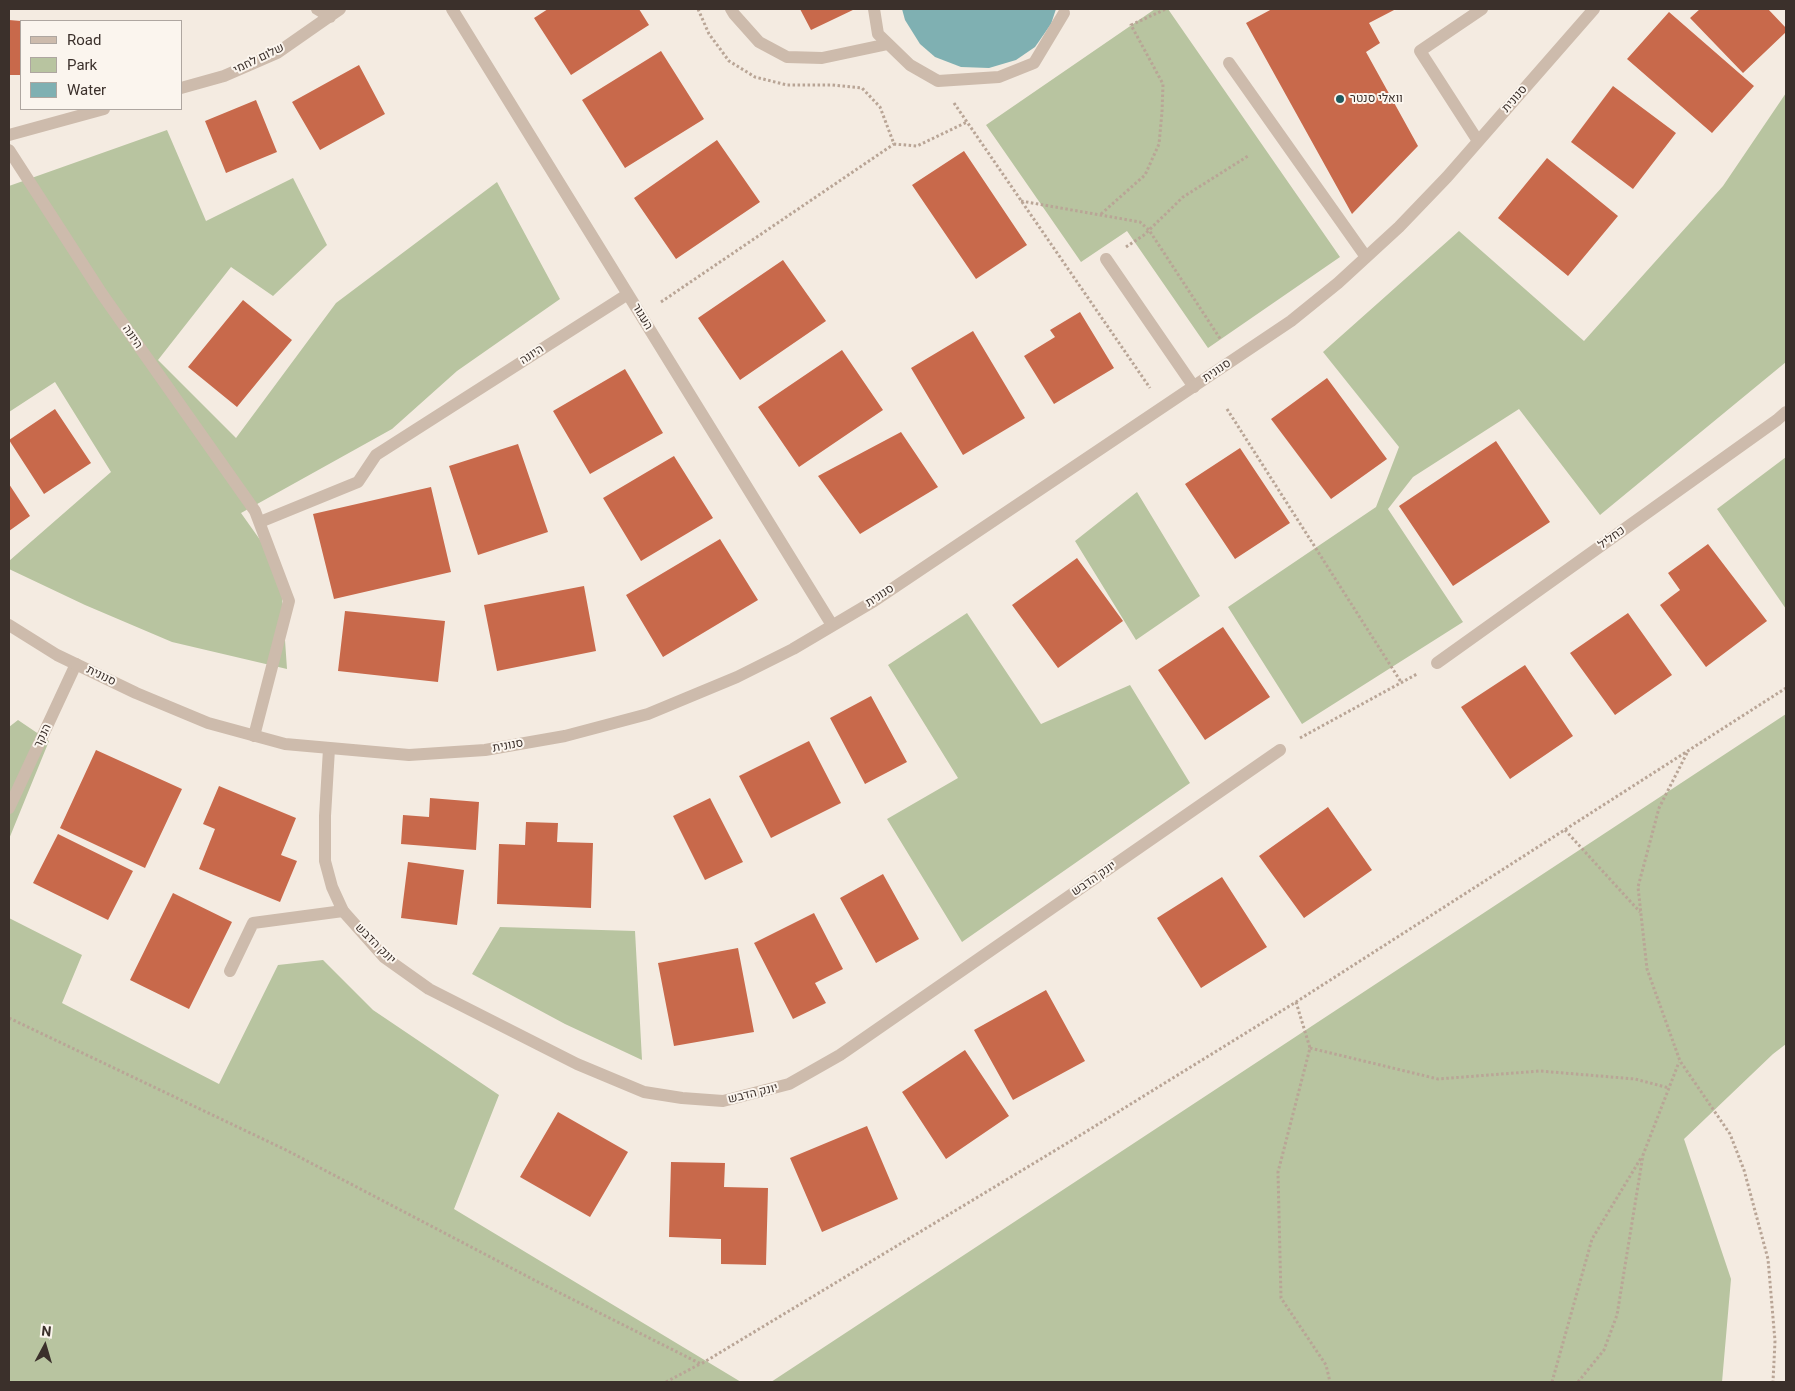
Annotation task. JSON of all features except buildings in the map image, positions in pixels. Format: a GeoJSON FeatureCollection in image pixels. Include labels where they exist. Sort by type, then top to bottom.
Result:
{"type":"FeatureCollection","features":[{"type":"Feature","properties":{"kind":"street","name":"שלום לחמי"},"geometry":{"type":"LineString","coordinates":[[317,9],[335,13]]}},
{"type":"Feature","properties":{"kind":"street","name":"העגור"},"geometry":{"type":"LineString","coordinates":[[452,9],[832,626]]}},
{"type":"Feature","properties":{"kind":"street"},"geometry":{"type":"LineString","coordinates":[[731,9],[759,42],[787,57],[822,58],[888,44]]}},
{"type":"Feature","properties":{"kind":"street"},"geometry":{"type":"LineString","coordinates":[[874,9],[878,34],[910,65],[938,81],[999,77],[1034,63],[1064,13]]}},
{"type":"Feature","properties":{"kind":"street"},"geometry":{"type":"LineString","coordinates":[[1478,141],[1420,51],[1482,9]]}},
{"type":"Feature","properties":{"kind":"street","name":"סנונית"},"geometry":{"type":"LineString","coordinates":[[9,626],[57,655],[136,693],[208,723],[284,744],[329,749],[419,754],[485,750],[565,736],[648,714],[737,676],[793,649],[874,601],[1291,321],[1338,283],[1413,213],[1594,9]]}},
{"type":"Feature","properties":{"kind":"street","name":"שלום לחמי"},"geometry":{"type":"LineString","coordinates":[[182,88],[224,76],[277,53],[335,13]]}},
{"type":"Feature","properties":{"kind":"street"},"geometry":{"type":"LineString","coordinates":[[1229,63],[1366,257]]}},
{"type":"Feature","properties":{"kind":"street"},"geometry":{"type":"LineString","coordinates":[[9,135],[100,110]]}},
{"type":"Feature","properties":{"kind":"street","name":"היונה"},"geometry":{"type":"LineString","coordinates":[[9,150],[102,294],[255,511],[260,522],[289,601],[254,736]]}},
{"type":"Feature","properties":{"kind":"street"},"geometry":{"type":"LineString","coordinates":[[1106,259],[1194,386]]}},
{"type":"Feature","properties":{"kind":"street","name":"היונה"},"geometry":{"type":"LineString","coordinates":[[260,522],[358,482],[376,455],[628,294]]}},
{"type":"Feature","properties":{"kind":"street","name":"כחליל"},"geometry":{"type":"LineString","coordinates":[[1436,663],[1786,412]]}},
{"type":"Feature","properties":{"kind":"street","name":"הנקר"},"geometry":{"type":"LineString","coordinates":[[9,808],[76,664]]}},
{"type":"Feature","properties":{"kind":"street","name":"יונק הדבש"},"geometry":{"type":"LineString","coordinates":[[329,749],[325,816],[325,861],[332,887],[343,911],[384,956],[429,989],[577,1064],[644,1092],[682,1098],[723,1101],[789,1084],[840,1054],[1280,750]]}},
{"type":"Feature","properties":{"kind":"street"},"geometry":{"type":"LineString","coordinates":[[230,971],[253,924],[343,911]]}},
{"type":"Feature","properties":{"kind":"path"},"geometry":{"type":"LineString","coordinates":[[698,9],[709,34],[729,61],[755,77],[787,85],[832,85],[862,88],[880,107],[894,144]]}},
{"type":"Feature","properties":{"kind":"path"},"geometry":{"type":"LineString","coordinates":[[1100,215],[1145,175],[1159,144],[1162,84],[1131,25],[1166,9]]}},
{"type":"Feature","properties":{"kind":"path"},"geometry":{"type":"LineString","coordinates":[[938,81],[1163,407]]}},
{"type":"Feature","properties":{"kind":"path"},"geometry":{"type":"LineString","coordinates":[[641,315],[894,144],[916,146],[966,122]]}},
{"type":"Feature","properties":{"kind":"path"},"geometry":{"type":"LineString","coordinates":[[1106,259],[1144,235],[1183,197],[1248,156]]}},
{"type":"Feature","properties":{"kind":"path"},"geometry":{"type":"LineString","coordinates":[[1021,200],[1140,222],[1149,230],[1234,359]]}},
{"type":"Feature","properties":{"kind":"path"},"geometry":{"type":"LineString","coordinates":[[1227,409],[1401,682]]}},
{"type":"Feature","properties":{"kind":"path"},"geometry":{"type":"LineString","coordinates":[[1280,750],[1436,663]]}},
{"type":"Feature","properties":{"kind":"path"},"geometry":{"type":"LineString","coordinates":[[666,1382],[701,1364],[1296,1002],[1786,688]]}},
{"type":"Feature","properties":{"kind":"path"},"geometry":{"type":"LineString","coordinates":[[1688,751],[1659,808],[1638,887],[1647,969],[1680,1061],[1730,1134],[1744,1170],[1768,1259],[1775,1341],[1772,1382]]}},
{"type":"Feature","properties":{"kind":"path"},"geometry":{"type":"LineString","coordinates":[[1565,830],[1641,914]]}},
{"type":"Feature","properties":{"kind":"path"},"geometry":{"type":"LineString","coordinates":[[1296,1002],[1310,1048],[1278,1172],[1281,1298],[1326,1366],[1330,1382]]}},
{"type":"Feature","properties":{"kind":"path"},"geometry":{"type":"LineString","coordinates":[[9,1018],[286,1150],[529,1277],[701,1364]]}},
{"type":"Feature","properties":{"kind":"path"},"geometry":{"type":"LineString","coordinates":[[1310,1048],[1438,1079],[1540,1071],[1635,1079],[1669,1088]]}},
{"type":"Feature","properties":{"kind":"path"},"geometry":{"type":"LineString","coordinates":[[1552,1382],[1592,1239],[1643,1156],[1680,1061]]}},
{"type":"Feature","properties":{"kind":"path"},"geometry":{"type":"LineString","coordinates":[[1578,1382],[1604,1350],[1617,1315],[1643,1156]]}},
{"type":"Feature","properties":{"kind":"green space"},"geometry":{"type":"Polygon","coordinates":[[[1155,9],[1168,9],[1340,257],[1208,348],[1127,231],[1081,262],[986,125],[1155,9]]]}},
{"type":"Feature","properties":{"kind":"green space"},"geometry":{"type":"Polygon","coordinates":[[[1786,93],[1786,362],[1600,515],[1519,409],[1413,477],[1388,509],[1463,622],[1302,724],[1228,607],[1376,507],[1399,447],[1323,352],[1459,231],[1584,341],[1723,186],[1786,93]]]}},
{"type":"Feature","properties":{"kind":"green space"},"geometry":{"type":"Polygon","coordinates":[[[167,130],[206,221],[293,178],[327,245],[273,296],[231,267],[158,360],[236,438],[336,303],[497,182],[560,299],[457,371],[392,429],[241,513],[280,568],[287,669],[172,642],[85,605],[9,569],[9,561],[111,472],[55,382],[9,412],[9,186],[167,130]]]}},
{"type":"Feature","properties":{"kind":"green space"},"geometry":{"type":"Polygon","coordinates":[[[1786,457],[1786,609],[1717,509],[1786,457]]]}},
{"type":"Feature","properties":{"kind":"green space"},"geometry":{"type":"Polygon","coordinates":[[[1137,492],[1200,596],[1136,640],[1075,541],[1137,492]]]}},
{"type":"Feature","properties":{"kind":"green space"},"geometry":{"type":"Polygon","coordinates":[[[967,613],[1041,724],[1130,685],[1190,783],[962,942],[887,819],[958,778],[888,665],[967,613]]]}},
{"type":"Feature","properties":{"kind":"green space"},"geometry":{"type":"Polygon","coordinates":[[[1786,714],[1786,1044],[1773,1054],[1684,1139],[1731,1279],[1722,1382],[771,1382],[1786,714]]]}},
{"type":"Feature","properties":{"kind":"green space"},"geometry":{"type":"Polygon","coordinates":[[[18,720],[49,741],[9,839],[9,727],[18,720]]]}},
{"type":"Feature","properties":{"kind":"green space"},"geometry":{"type":"Polygon","coordinates":[[[9,918],[82,955],[62,1003],[219,1084],[278,965],[323,960],[373,1010],[499,1095],[454,1209],[741,1382],[9,1382],[9,918]]]}},
{"type":"Feature","properties":{"kind":"green space"},"geometry":{"type":"Polygon","coordinates":[[[500,927],[635,931],[642,1060],[565,1024],[472,974],[500,927]]]}},
{"type":"Feature","properties":{"kind":"water"},"geometry":{"type":"Polygon","coordinates":[[[902,9],[1056,9],[1051,24],[1035,47],[1016,60],[989,68],[961,67],[935,57],[920,44],[905,20],[902,9]]]}},
{"type":"Feature","properties":{"kind":"place","name":"וואלי סנטר"},"geometry":{"type":"Point","coordinates":[1340,99]}}]}
